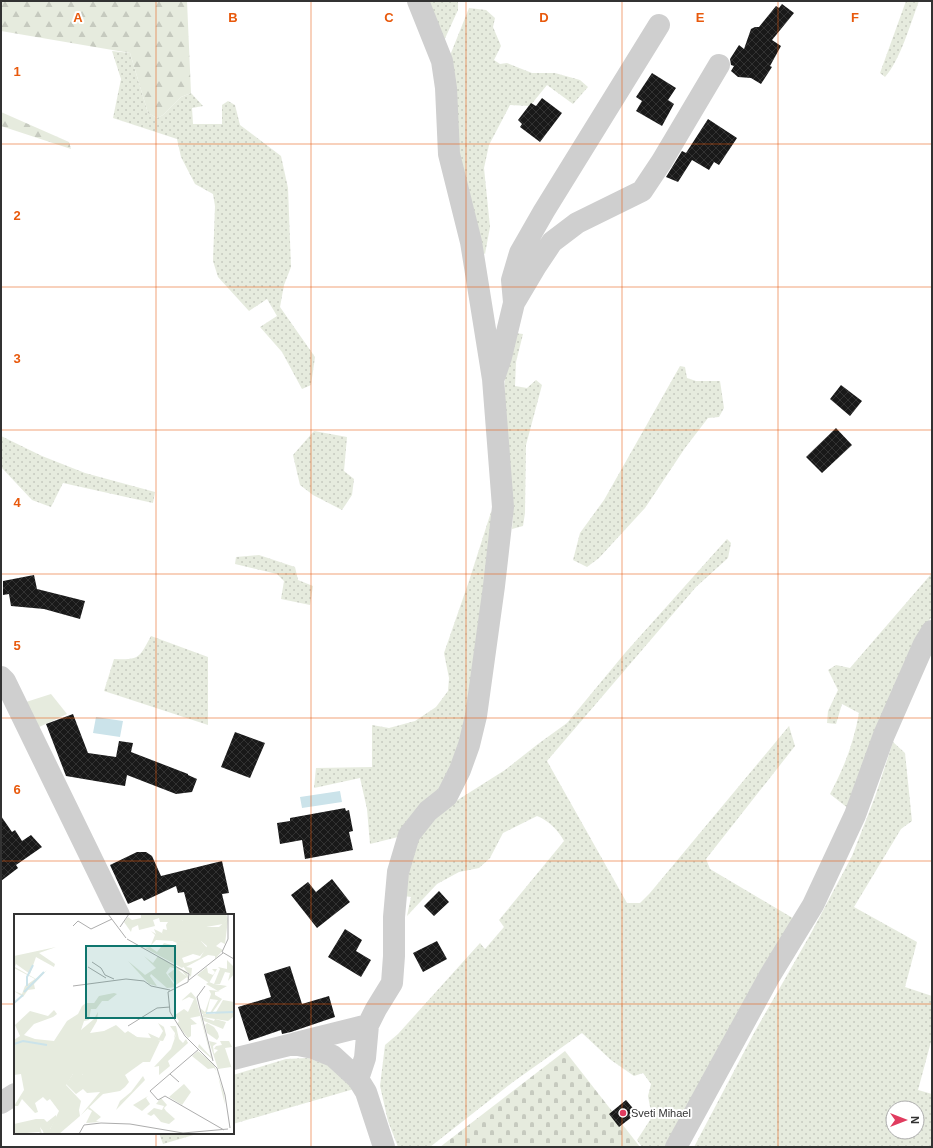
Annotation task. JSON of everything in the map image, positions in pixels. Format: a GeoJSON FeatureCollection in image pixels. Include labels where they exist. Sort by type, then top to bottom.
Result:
{"type":"FeatureCollection","features":[{"type":"Feature","properties":{"kind":"street"},"geometry":{"type":"LineString","coordinates":[[358,1079],[365,1058],[368,1025],[392,983],[394,916],[398,872],[409,835],[428,811],[447,796],[460,770],[469,744],[476,716],[503,507],[493,379],[471,242],[449,154],[446,88],[442,61],[418,1]]}},
{"type":"Feature","properties":{"kind":"street"},"geometry":{"type":"LineString","coordinates":[[514,303],[512,280],[520,253],[544,211],[659,24]]}},
{"type":"Feature","properties":{"kind":"street"},"geometry":{"type":"LineString","coordinates":[[493,379],[501,357],[514,303],[552,242],[577,223],[642,191],[662,161],[719,65]]}},
{"type":"Feature","properties":{"kind":"street"},"geometry":{"type":"LineString","coordinates":[[676,1147],[769,977],[812,905],[855,814],[884,734],[924,644],[932,631]]}},
{"type":"Feature","properties":{"kind":"street"},"geometry":{"type":"LineString","coordinates":[[1,677],[5,681],[119,914]]}},
{"type":"Feature","properties":{"kind":"street"},"geometry":{"type":"LineString","coordinates":[[234,1059],[368,1025]]}},
{"type":"Feature","properties":{"kind":"street"},"geometry":{"type":"LineString","coordinates":[[293,1044],[313,1048],[333,1056],[358,1079],[366,1092],[384,1147]]}},
{"type":"Feature","properties":{"kind":"street"},"geometry":{"type":"LineString","coordinates":[[1,1103],[14,1095]]}},
{"type":"Feature","properties":{"kind":"green space"},"geometry":{"type":"Polygon","coordinates":[[[1,1],[187,1],[191,93],[181,97],[163,115],[157,118],[148,113],[130,53],[1,31],[1,1]]]}},
{"type":"Feature","properties":{"kind":"green space"},"geometry":{"type":"Polygon","coordinates":[[[423,1],[458,1],[458,10],[442,45],[423,1]]]}},
{"type":"Feature","properties":{"kind":"green space"},"geometry":{"type":"Polygon","coordinates":[[[906,1],[919,1],[896,61],[885,77],[880,73],[906,1]]]}},
{"type":"Feature","properties":{"kind":"green space"},"geometry":{"type":"Polygon","coordinates":[[[469,8],[486,10],[495,18],[493,27],[501,46],[494,60],[500,64],[507,63],[532,73],[555,73],[580,80],[588,87],[573,104],[547,85],[530,106],[510,105],[489,145],[484,168],[490,227],[485,254],[482,252],[458,164],[449,58],[469,8]]]}},
{"type":"Feature","properties":{"kind":"green space"},"geometry":{"type":"Polygon","coordinates":[[[112,51],[130,53],[148,113],[157,118],[163,115],[181,97],[191,93],[203,106],[192,108],[193,124],[222,124],[222,105],[228,101],[235,105],[240,125],[281,156],[288,188],[291,267],[284,285],[280,307],[315,357],[311,385],[302,389],[282,352],[260,327],[277,316],[267,299],[249,311],[218,277],[213,261],[215,206],[213,194],[195,184],[181,157],[177,139],[113,118],[121,79],[112,51]]]}},
{"type":"Feature","properties":{"kind":"green space"},"geometry":{"type":"Polygon","coordinates":[[[1,112],[69,142],[71,149],[1,126],[1,112]]]}},
{"type":"Feature","properties":{"kind":"green space"},"geometry":{"type":"Polygon","coordinates":[[[515,333],[523,334],[516,362],[515,386],[527,388],[536,380],[542,385],[526,445],[525,513],[523,526],[512,529],[513,514],[504,399],[505,369],[515,333]]]}},
{"type":"Feature","properties":{"kind":"green space"},"geometry":{"type":"Polygon","coordinates":[[[680,366],[685,367],[687,378],[696,381],[720,381],[724,408],[719,417],[708,418],[685,448],[645,508],[599,558],[587,567],[573,560],[580,533],[604,500],[680,366]]]}},
{"type":"Feature","properties":{"kind":"green space"},"geometry":{"type":"Polygon","coordinates":[[[314,431],[347,437],[344,471],[354,479],[352,495],[342,510],[313,495],[300,485],[293,455],[314,431]]]}},
{"type":"Feature","properties":{"kind":"green space"},"geometry":{"type":"Polygon","coordinates":[[[1,436],[42,456],[85,473],[155,492],[153,503],[63,483],[51,507],[32,500],[1,467],[1,436]]]}},
{"type":"Feature","properties":{"kind":"green space"},"geometry":{"type":"Polygon","coordinates":[[[496,509],[459,761],[406,835],[370,844],[367,809],[360,778],[314,788],[316,768],[372,767],[372,725],[389,728],[415,721],[436,707],[448,691],[449,678],[444,653],[491,512],[496,509]]]}},
{"type":"Feature","properties":{"kind":"green space"},"geometry":{"type":"Polygon","coordinates":[[[727,539],[731,543],[728,558],[696,587],[547,761],[627,903],[640,903],[650,893],[789,726],[795,746],[706,859],[710,869],[796,920],[670,1147],[642,1147],[637,1140],[652,1117],[648,1096],[651,1084],[643,1073],[634,1076],[611,1060],[582,1033],[513,1082],[430,1147],[398,1147],[388,1121],[380,1086],[385,1045],[398,1034],[480,943],[485,949],[504,927],[499,920],[564,841],[553,826],[537,816],[503,833],[490,858],[479,868],[459,872],[437,884],[407,916],[411,897],[404,896],[413,852],[419,837],[434,815],[505,770],[567,723],[625,653],[727,539]]]}},
{"type":"Feature","properties":{"kind":"green space"},"geometry":{"type":"Polygon","coordinates":[[[259,555],[295,567],[298,580],[313,586],[310,605],[281,599],[284,581],[277,574],[235,564],[236,557],[259,555]]]}},
{"type":"Feature","properties":{"kind":"green space"},"geometry":{"type":"Polygon","coordinates":[[[932,573],[932,616],[914,643],[849,809],[830,794],[848,755],[859,713],[842,704],[836,724],[827,723],[828,711],[838,690],[828,670],[836,665],[850,668],[932,573]]]}},
{"type":"Feature","properties":{"kind":"green space"},"geometry":{"type":"Polygon","coordinates":[[[151,636],[208,657],[208,725],[104,691],[114,659],[129,659],[138,656],[144,649],[151,636]]]}},
{"type":"Feature","properties":{"kind":"green space"},"geometry":{"type":"Polygon","coordinates":[[[51,694],[67,714],[37,728],[26,702],[51,694]]]}},
{"type":"Feature","properties":{"kind":"green space"},"geometry":{"type":"Polygon","coordinates":[[[893,742],[905,753],[912,821],[901,829],[854,907],[917,942],[905,987],[932,996],[932,1038],[918,1090],[932,1094],[931,1147],[694,1147],[754,1033],[810,935],[852,856],[875,797],[893,742]]]}},
{"type":"Feature","properties":{"kind":"green space"},"geometry":{"type":"Polygon","coordinates":[[[565,1051],[640,1147],[440,1147],[565,1051]]]}},
{"type":"Feature","properties":{"kind":"green space"},"geometry":{"type":"Polygon","coordinates":[[[308,1058],[331,1066],[354,1089],[234,1124],[234,1075],[286,1059],[308,1058]]]}},
{"type":"Feature","properties":{"kind":"green space"},"geometry":{"type":"Polygon","coordinates":[[[159,1134],[197,1134],[163,1144],[159,1134]]]}},
{"type":"Feature","properties":{"kind":"water"},"geometry":{"type":"Polygon","coordinates":[[[96,717],[123,721],[120,737],[93,733],[96,717]]]}},
{"type":"Feature","properties":{"kind":"water"},"geometry":{"type":"Polygon","coordinates":[[[340,791],[342,802],[302,808],[300,797],[340,791]]]}},
{"type":"Feature","properties":{"kind":"building"},"geometry":{"type":"Polygon","coordinates":[[[782,4],[794,13],[772,40],[781,46],[770,66],[772,67],[761,84],[751,78],[738,77],[731,71],[734,66],[731,65],[730,59],[739,45],[744,49],[751,29],[759,27],[776,6],[779,8],[782,4]]]}},
{"type":"Feature","properties":{"kind":"building"},"geometry":{"type":"Polygon","coordinates":[[[652,73],[676,88],[668,100],[674,104],[662,126],[636,111],[642,101],[636,97],[652,73]]]}},
{"type":"Feature","properties":{"kind":"building"},"geometry":{"type":"Polygon","coordinates":[[[542,98],[562,113],[540,142],[520,127],[522,124],[518,120],[531,103],[536,106],[542,98]]]}},
{"type":"Feature","properties":{"kind":"building"},"geometry":{"type":"Polygon","coordinates":[[[708,119],[737,138],[719,165],[714,162],[709,170],[692,160],[678,182],[666,177],[682,151],[686,153],[708,119]]]}},
{"type":"Feature","properties":{"kind":"building"},"geometry":{"type":"Polygon","coordinates":[[[841,385],[862,401],[850,416],[830,399],[841,385]]]}},
{"type":"Feature","properties":{"kind":"building"},"geometry":{"type":"Polygon","coordinates":[[[836,428],[852,445],[822,473],[806,457],[836,428]]]}},
{"type":"Feature","properties":{"kind":"building"},"geometry":{"type":"Polygon","coordinates":[[[34,575],[37,589],[85,601],[80,619],[44,609],[11,606],[9,594],[3,595],[3,581],[34,575]]]}},
{"type":"Feature","properties":{"kind":"building"},"geometry":{"type":"Polygon","coordinates":[[[73,714],[88,753],[116,757],[119,741],[133,743],[131,752],[188,774],[197,779],[192,792],[176,794],[127,775],[125,786],[66,776],[46,724],[73,714]]]}},
{"type":"Feature","properties":{"kind":"building"},"geometry":{"type":"Polygon","coordinates":[[[235,732],[265,743],[250,778],[221,767],[235,732]]]}},
{"type":"Feature","properties":{"kind":"building"},"geometry":{"type":"Polygon","coordinates":[[[345,808],[346,811],[349,810],[353,831],[349,832],[353,850],[305,859],[302,840],[280,844],[277,823],[290,821],[290,818],[345,808]]]}},
{"type":"Feature","properties":{"kind":"building"},"geometry":{"type":"Polygon","coordinates":[[[1,816],[12,832],[15,830],[22,841],[31,835],[42,847],[16,865],[18,868],[1,881],[1,816]]]}},
{"type":"Feature","properties":{"kind":"building"},"geometry":{"type":"Polygon","coordinates":[[[137,852],[146,852],[152,856],[161,876],[222,861],[229,893],[222,894],[227,914],[190,914],[184,892],[178,893],[176,886],[144,901],[142,898],[128,904],[110,865],[137,852]]]}},
{"type":"Feature","properties":{"kind":"building"},"geometry":{"type":"Polygon","coordinates":[[[332,879],[350,902],[317,928],[291,895],[308,882],[316,892],[332,879]]]}},
{"type":"Feature","properties":{"kind":"building"},"geometry":{"type":"Polygon","coordinates":[[[439,891],[449,902],[434,916],[424,906],[439,891]]]}},
{"type":"Feature","properties":{"kind":"building"},"geometry":{"type":"Polygon","coordinates":[[[345,929],[362,940],[356,951],[371,960],[361,977],[328,957],[345,929]]]}},
{"type":"Feature","properties":{"kind":"building"},"geometry":{"type":"Polygon","coordinates":[[[437,941],[447,959],[423,972],[413,953],[437,941]]]}},
{"type":"Feature","properties":{"kind":"building"},"geometry":{"type":"Polygon","coordinates":[[[290,966],[302,1004],[329,996],[335,1017],[291,1032],[282,1034],[281,1030],[249,1041],[238,1007],[271,997],[264,974],[290,966]]]}},
{"type":"Feature","properties":{"kind":"building","name":"Sveti Mihael"},"geometry":{"type":"Polygon","coordinates":[[[626,1100],[637,1113],[619,1127],[609,1114],[626,1100]]]}},
{"type":"Feature","properties":{"kind":"place","name":"Sveti Mihael"},"geometry":{"type":"Point","coordinates":[623,1113]}}]}
